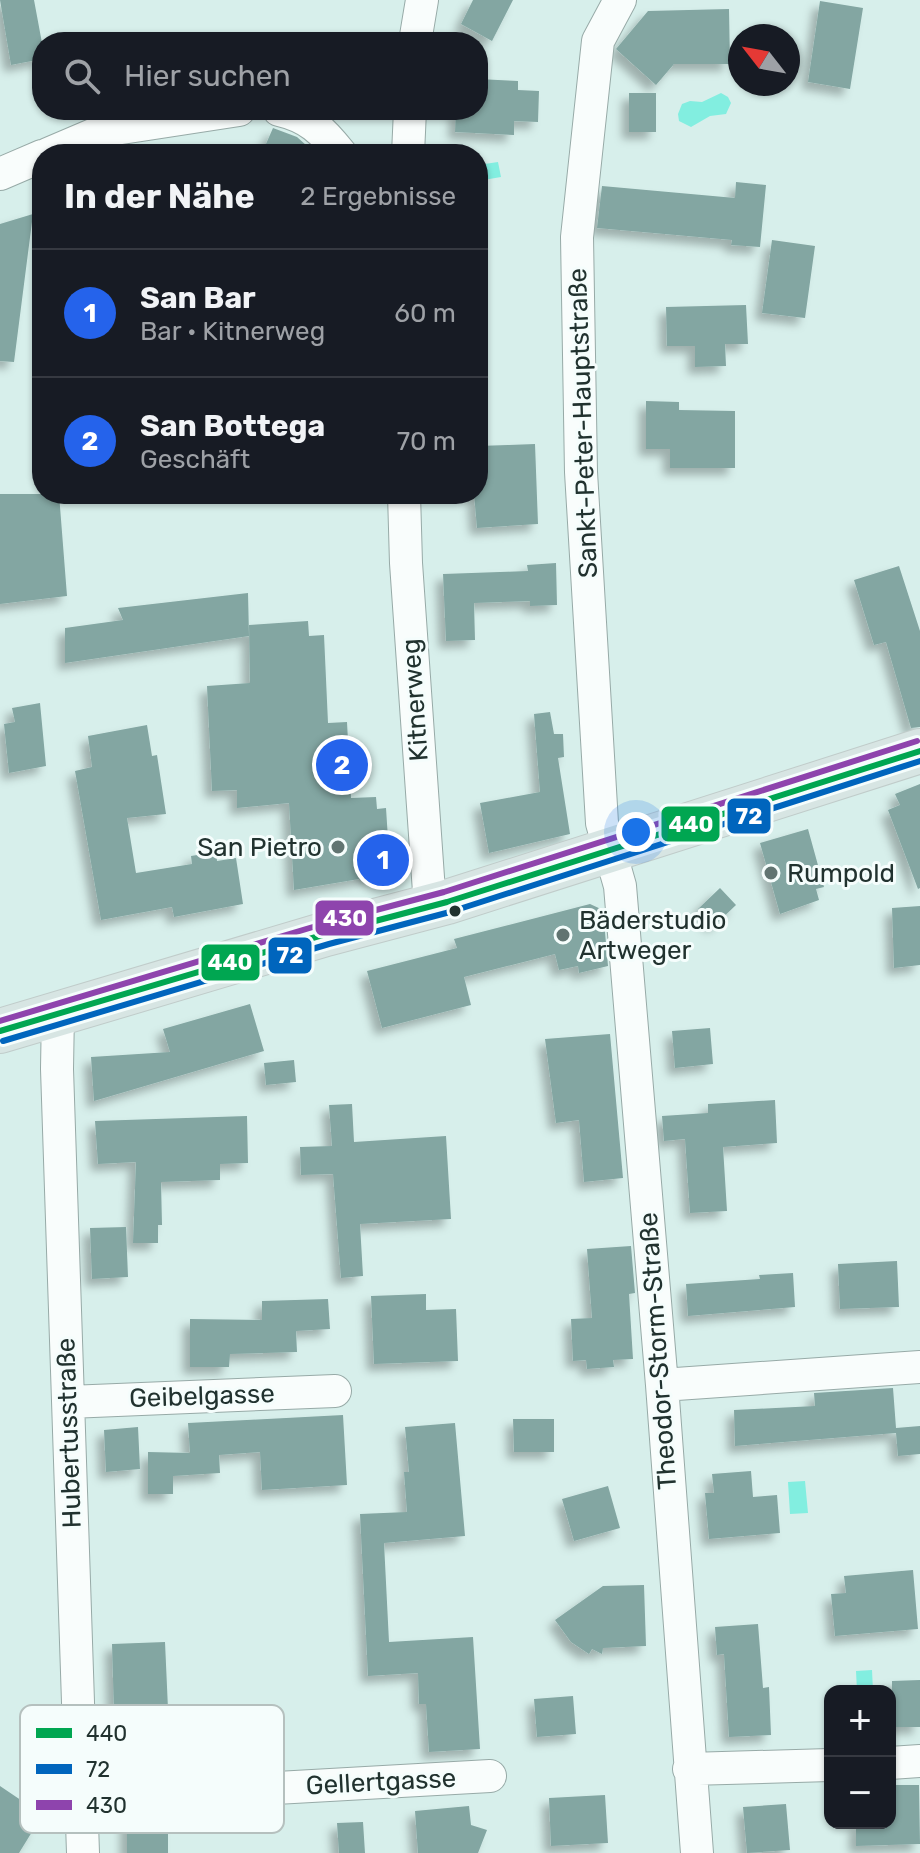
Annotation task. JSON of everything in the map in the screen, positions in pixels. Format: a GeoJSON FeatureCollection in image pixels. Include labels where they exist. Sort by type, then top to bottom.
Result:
{"type":"FeatureCollection","features":[{"type":"Feature","properties":{"kind":"main road"},"geometry":{"type":"LineString","coordinates":[[0,1031],[430,906],[920,751]]}},
{"type":"Feature","properties":{"kind":"street"},"geometry":{"type":"LineString","coordinates":[[417,32],[422,0]]}},
{"type":"Feature","properties":{"kind":"street","name":"Sankt-Peter-Hauptstraße"},"geometry":{"type":"LineString","coordinates":[[610,851],[602,823],[581,472],[577,237],[598,41],[620,0]]}},
{"type":"Feature","properties":{"kind":"street"},"geometry":{"type":"LineString","coordinates":[[71,144],[102,131],[174,120]]}},
{"type":"Feature","properties":{"kind":"street"},"geometry":{"type":"LineString","coordinates":[[308,120],[334,144]]}},
{"type":"Feature","properties":{"kind":"street"},"geometry":{"type":"LineString","coordinates":[[408,144],[410,120]]}},
{"type":"Feature","properties":{"kind":"street"},"geometry":{"type":"LineString","coordinates":[[0,174],[32,160]]}},
{"type":"Feature","properties":{"kind":"street","name":"Kitnerweg"},"geometry":{"type":"LineString","coordinates":[[404,504],[430,906]]}},
{"type":"Feature","properties":{"kind":"street","name":"Theodor-Storm-Straße"},"geometry":{"type":"LineString","coordinates":[[610,851],[620,886],[697,1853]]}},
{"type":"Feature","properties":{"kind":"street","name":"Hubertusstraße"},"geometry":{"type":"LineString","coordinates":[[58,1012],[58,1101],[78,1705]]}},
{"type":"Feature","properties":{"kind":"street"},"geometry":{"type":"LineString","coordinates":[[662,1385],[920,1367]]}},
{"type":"Feature","properties":{"kind":"street","name":"Geibelgasse"},"geometry":{"type":"LineString","coordinates":[[69,1402],[335,1391]]}},
{"type":"Feature","properties":{"kind":"street"},"geometry":{"type":"LineString","coordinates":[[896,1763],[920,1761]]}},
{"type":"Feature","properties":{"kind":"street"},"geometry":{"type":"LineString","coordinates":[[689,1769],[824,1765]]}},
{"type":"Feature","properties":{"kind":"street","name":"Gellertgasse"},"geometry":{"type":"LineString","coordinates":[[284,1788],[490,1776]]}},
{"type":"Feature","properties":{"kind":"street","name":"Hubertusstraße"},"geometry":{"type":"LineString","coordinates":[[82,1833],[83,1853]]}},
{"type":"Feature","properties":{"kind":"shaded area"},"geometry":{"type":"Polygon","coordinates":[[[721,93],[731,103],[726,114],[710,116],[691,127],[679,121],[682,104],[702,102],[721,93]]]}},
{"type":"Feature","properties":{"kind":"shaded area"},"geometry":{"type":"Polygon","coordinates":[[[498,162],[501,177],[488,179],[488,164],[498,162]]]}},
{"type":"Feature","properties":{"kind":"shaded area"},"geometry":{"type":"Polygon","coordinates":[[[805,1481],[808,1513],[790,1514],[788,1482],[805,1481]]]}},
{"type":"Feature","properties":{"kind":"shaded area"},"geometry":{"type":"Polygon","coordinates":[[[872,1670],[873,1685],[857,1685],[856,1671],[872,1670]]]}},
{"type":"Feature","properties":{"kind":"building"},"geometry":{"type":"Polygon","coordinates":[[[0,0],[34,0],[40,32],[32,32],[32,61],[11,65],[0,0]]]}},
{"type":"Feature","properties":{"kind":"building"},"geometry":{"type":"Polygon","coordinates":[[[473,0],[513,0],[492,41],[488,39],[488,32],[476,32],[461,24],[473,0]]]}},
{"type":"Feature","properties":{"kind":"building"},"geometry":{"type":"Polygon","coordinates":[[[820,1],[863,8],[850,89],[808,82],[820,1]]]}},
{"type":"Feature","properties":{"kind":"building"},"geometry":{"type":"Polygon","coordinates":[[[729,9],[728,64],[674,64],[656,85],[616,49],[648,11],[729,9]]]}},
{"type":"Feature","properties":{"kind":"building"},"geometry":{"type":"Polygon","coordinates":[[[488,80],[518,81],[518,90],[539,91],[538,122],[514,121],[514,135],[455,132],[456,120],[488,120],[488,80]]]}},
{"type":"Feature","properties":{"kind":"building"},"geometry":{"type":"Polygon","coordinates":[[[629,93],[656,93],[656,132],[629,132],[629,93]]]}},
{"type":"Feature","properties":{"kind":"building"},"geometry":{"type":"Polygon","coordinates":[[[273,128],[297,137],[305,144],[266,144],[273,128]]]}},
{"type":"Feature","properties":{"kind":"building"},"geometry":{"type":"Polygon","coordinates":[[[736,182],[766,185],[760,247],[731,245],[732,240],[597,228],[602,186],[735,198],[736,182]]]}},
{"type":"Feature","properties":{"kind":"building"},"geometry":{"type":"Polygon","coordinates":[[[32,214],[14,362],[0,361],[0,224],[32,214]]]}},
{"type":"Feature","properties":{"kind":"building"},"geometry":{"type":"Polygon","coordinates":[[[772,240],[815,246],[805,318],[762,313],[772,240]]]}},
{"type":"Feature","properties":{"kind":"building"},"geometry":{"type":"Polygon","coordinates":[[[746,305],[748,344],[725,344],[726,366],[695,367],[695,346],[667,346],[666,307],[746,305]]]}},
{"type":"Feature","properties":{"kind":"building"},"geometry":{"type":"Polygon","coordinates":[[[646,401],[679,402],[679,410],[735,411],[735,468],[670,468],[670,449],[646,449],[646,401]]]}},
{"type":"Feature","properties":{"kind":"building"},"geometry":{"type":"Polygon","coordinates":[[[535,444],[538,524],[477,528],[475,504],[488,504],[488,446],[535,444]]]}},
{"type":"Feature","properties":{"kind":"building"},"geometry":{"type":"Polygon","coordinates":[[[0,494],[32,494],[32,504],[60,504],[67,596],[0,604],[0,494]]]}},
{"type":"Feature","properties":{"kind":"building"},"geometry":{"type":"Polygon","coordinates":[[[556,563],[557,605],[530,606],[530,601],[474,603],[475,640],[446,641],[443,574],[528,571],[527,565],[556,563]]]}},
{"type":"Feature","properties":{"kind":"building"},"geometry":{"type":"Polygon","coordinates":[[[899,566],[920,631],[920,727],[911,728],[886,642],[874,645],[854,580],[899,566]]]}},
{"type":"Feature","properties":{"kind":"building"},"geometry":{"type":"Polygon","coordinates":[[[248,593],[249,636],[65,663],[65,628],[123,620],[118,608],[248,593]]]}},
{"type":"Feature","properties":{"kind":"building"},"geometry":{"type":"Polygon","coordinates":[[[308,621],[309,636],[324,635],[328,723],[347,722],[351,798],[376,797],[377,809],[386,808],[388,839],[393,842],[377,876],[294,890],[289,803],[237,808],[237,790],[212,791],[207,686],[250,683],[249,625],[308,621]]]}},
{"type":"Feature","properties":{"kind":"building"},"geometry":{"type":"Polygon","coordinates":[[[40,703],[46,766],[9,773],[4,724],[15,722],[12,708],[40,703]]]}},
{"type":"Feature","properties":{"kind":"building"},"geometry":{"type":"Polygon","coordinates":[[[550,712],[554,734],[563,734],[564,757],[558,758],[570,834],[489,853],[480,803],[540,792],[534,714],[550,712]]]}},
{"type":"Feature","properties":{"kind":"building"},"geometry":{"type":"Polygon","coordinates":[[[147,725],[152,756],[157,755],[166,814],[127,818],[136,873],[192,864],[191,856],[216,852],[217,861],[236,858],[243,904],[174,917],[172,907],[101,920],[75,771],[92,767],[88,736],[147,725]]]}},
{"type":"Feature","properties":{"kind":"building"},"geometry":{"type":"Polygon","coordinates":[[[920,784],[918,889],[888,810],[900,805],[895,794],[920,784]]]}},
{"type":"Feature","properties":{"kind":"building"},"geometry":{"type":"Polygon","coordinates":[[[808,829],[824,887],[816,889],[819,900],[780,914],[760,843],[808,829]]]}},
{"type":"Feature","properties":{"kind":"building"},"geometry":{"type":"Polygon","coordinates":[[[720,888],[736,905],[714,926],[698,909],[720,888]]]}},
{"type":"Feature","properties":{"kind":"building"},"geometry":{"type":"Polygon","coordinates":[[[590,904],[603,910],[608,966],[579,973],[578,966],[559,970],[555,954],[464,977],[471,1005],[382,1028],[367,971],[457,948],[454,939],[590,904]]]}},
{"type":"Feature","properties":{"kind":"building"},"geometry":{"type":"Polygon","coordinates":[[[920,906],[920,965],[894,968],[892,908],[920,906]]]}},
{"type":"Feature","properties":{"kind":"building"},"geometry":{"type":"Polygon","coordinates":[[[250,1004],[264,1051],[94,1101],[91,1057],[170,1052],[163,1029],[250,1004]]]}},
{"type":"Feature","properties":{"kind":"building"},"geometry":{"type":"Polygon","coordinates":[[[710,1028],[713,1064],[675,1068],[672,1031],[710,1028]]]}},
{"type":"Feature","properties":{"kind":"building"},"geometry":{"type":"Polygon","coordinates":[[[610,1034],[623,1178],[584,1182],[579,1120],[556,1123],[545,1039],[610,1034]]]}},
{"type":"Feature","properties":{"kind":"building"},"geometry":{"type":"Polygon","coordinates":[[[294,1060],[296,1082],[266,1085],[264,1063],[294,1060]]]}},
{"type":"Feature","properties":{"kind":"building"},"geometry":{"type":"Polygon","coordinates":[[[775,1100],[777,1143],[723,1147],[727,1211],[690,1213],[685,1139],[664,1141],[662,1116],[708,1113],[708,1104],[775,1100]]]}},
{"type":"Feature","properties":{"kind":"building"},"geometry":{"type":"Polygon","coordinates":[[[352,1104],[354,1142],[446,1136],[451,1219],[360,1224],[363,1276],[341,1278],[333,1174],[301,1175],[300,1147],[332,1146],[329,1105],[352,1104]]]}},
{"type":"Feature","properties":{"kind":"building"},"geometry":{"type":"Polygon","coordinates":[[[247,1116],[248,1163],[220,1164],[220,1180],[161,1182],[162,1225],[158,1225],[158,1243],[133,1243],[136,1162],[98,1164],[95,1121],[247,1116]]]}},
{"type":"Feature","properties":{"kind":"building"},"geometry":{"type":"Polygon","coordinates":[[[126,1227],[128,1277],[92,1279],[90,1228],[126,1227]]]}},
{"type":"Feature","properties":{"kind":"building"},"geometry":{"type":"Polygon","coordinates":[[[631,1246],[635,1293],[629,1294],[633,1359],[613,1360],[614,1367],[587,1369],[586,1360],[573,1361],[571,1319],[592,1318],[587,1249],[631,1246]]]}},
{"type":"Feature","properties":{"kind":"building"},"geometry":{"type":"Polygon","coordinates":[[[897,1261],[899,1307],[840,1309],[838,1264],[897,1261]]]}},
{"type":"Feature","properties":{"kind":"building"},"geometry":{"type":"Polygon","coordinates":[[[793,1273],[795,1307],[688,1316],[686,1284],[760,1279],[759,1275],[793,1273]]]}},
{"type":"Feature","properties":{"kind":"building"},"geometry":{"type":"Polygon","coordinates":[[[426,1294],[426,1310],[456,1309],[458,1361],[374,1364],[371,1296],[426,1294]]]}},
{"type":"Feature","properties":{"kind":"building"},"geometry":{"type":"Polygon","coordinates":[[[328,1299],[330,1329],[296,1331],[297,1352],[230,1354],[229,1367],[190,1367],[190,1319],[262,1320],[262,1301],[328,1299]]]}},
{"type":"Feature","properties":{"kind":"building"},"geometry":{"type":"Polygon","coordinates":[[[893,1388],[896,1428],[920,1426],[920,1454],[898,1456],[896,1433],[735,1446],[734,1410],[815,1406],[814,1393],[893,1388]]]}},
{"type":"Feature","properties":{"kind":"building"},"geometry":{"type":"Polygon","coordinates":[[[343,1415],[347,1485],[262,1490],[260,1452],[219,1455],[220,1473],[173,1476],[173,1494],[148,1494],[148,1452],[190,1453],[188,1423],[343,1415]]]}},
{"type":"Feature","properties":{"kind":"building"},"geometry":{"type":"Polygon","coordinates":[[[513,1419],[554,1419],[554,1452],[514,1452],[513,1419]]]}},
{"type":"Feature","properties":{"kind":"building"},"geometry":{"type":"Polygon","coordinates":[[[455,1423],[465,1536],[384,1543],[389,1642],[473,1637],[480,1749],[429,1752],[426,1704],[419,1704],[418,1673],[368,1676],[360,1514],[407,1512],[404,1472],[409,1472],[405,1427],[455,1423]]]}},
{"type":"Feature","properties":{"kind":"building"},"geometry":{"type":"Polygon","coordinates":[[[138,1427],[140,1469],[106,1472],[104,1430],[138,1427]]]}},
{"type":"Feature","properties":{"kind":"building"},"geometry":{"type":"Polygon","coordinates":[[[751,1471],[753,1497],[777,1495],[780,1533],[709,1539],[705,1493],[714,1493],[712,1474],[751,1471]]]}},
{"type":"Feature","properties":{"kind":"building"},"geometry":{"type":"Polygon","coordinates":[[[608,1486],[620,1528],[574,1541],[562,1499],[608,1486]]]}},
{"type":"Feature","properties":{"kind":"building"},"geometry":{"type":"Polygon","coordinates":[[[913,1570],[918,1629],[835,1636],[831,1594],[846,1593],[844,1576],[913,1570]]]}},
{"type":"Feature","properties":{"kind":"building"},"geometry":{"type":"Polygon","coordinates":[[[644,1585],[646,1646],[603,1648],[602,1654],[592,1649],[589,1654],[571,1642],[555,1620],[603,1586],[644,1585]]]}},
{"type":"Feature","properties":{"kind":"building"},"geometry":{"type":"Polygon","coordinates":[[[758,1624],[763,1688],[769,1687],[771,1735],[729,1737],[724,1654],[717,1655],[715,1627],[758,1624]]]}},
{"type":"Feature","properties":{"kind":"building"},"geometry":{"type":"Polygon","coordinates":[[[165,1642],[168,1705],[114,1705],[112,1644],[165,1642]]]}},
{"type":"Feature","properties":{"kind":"building"},"geometry":{"type":"Polygon","coordinates":[[[920,1680],[920,1727],[896,1727],[896,1685],[892,1685],[892,1681],[920,1680]]]}},
{"type":"Feature","properties":{"kind":"building"},"geometry":{"type":"Polygon","coordinates":[[[573,1696],[576,1734],[537,1737],[534,1699],[573,1696]]]}},
{"type":"Feature","properties":{"kind":"building"},"geometry":{"type":"Polygon","coordinates":[[[896,1785],[919,1785],[920,1844],[856,1846],[856,1829],[896,1829],[896,1785]]]}},
{"type":"Feature","properties":{"kind":"building"},"geometry":{"type":"Polygon","coordinates":[[[0,1786],[20,1800],[20,1833],[31,1833],[19,1853],[0,1853],[0,1786]]]}},
{"type":"Feature","properties":{"kind":"building"},"geometry":{"type":"Polygon","coordinates":[[[605,1795],[608,1843],[551,1846],[549,1798],[605,1795]]]}},
{"type":"Feature","properties":{"kind":"building"},"geometry":{"type":"Polygon","coordinates":[[[786,1804],[790,1850],[747,1853],[743,1807],[786,1804]]]}},
{"type":"Feature","properties":{"kind":"building"},"geometry":{"type":"Polygon","coordinates":[[[469,1806],[471,1825],[487,1830],[478,1853],[418,1853],[415,1811],[469,1806]]]}},
{"type":"Feature","properties":{"kind":"building"},"geometry":{"type":"Polygon","coordinates":[[[363,1822],[365,1853],[339,1853],[337,1823],[363,1822]]]}},
{"type":"Feature","properties":{"kind":"building"},"geometry":{"type":"Polygon","coordinates":[[[127,1833],[168,1833],[168,1853],[127,1853],[127,1833]]]}},
{"type":"Feature","properties":{"kind":"transit line","name":"430"},"geometry":{"type":"LineString","coordinates":[[0,1021],[323,924],[444,892],[917,741]]}},
{"type":"Feature","properties":{"kind":"transit line","name":"440"},"geometry":{"type":"LineString","coordinates":[[0,1031],[326,934],[447,902],[920,751]]}},
{"type":"Feature","properties":{"kind":"transit line","name":"72"},"geometry":{"type":"LineString","coordinates":[[3,1041],[329,944],[450,912],[920,761]]}},
{"type":"Feature","properties":{"kind":"place","name":"San Bottega"},"geometry":{"type":"Point","coordinates":[342,765]}},
{"type":"Feature","properties":{"kind":"place","name":"San Pietro"},"geometry":{"type":"Point","coordinates":[338,847]}},
{"type":"Feature","properties":{"kind":"place","name":"San Bar"},"geometry":{"type":"Point","coordinates":[383,860]}},
{"type":"Feature","properties":{"kind":"place","name":"Rumpold"},"geometry":{"type":"Point","coordinates":[771,873]}},
{"type":"Feature","properties":{"kind":"place","name":"Bäderstudio Artweger"},"geometry":{"type":"Point","coordinates":[563,935]}}]}
